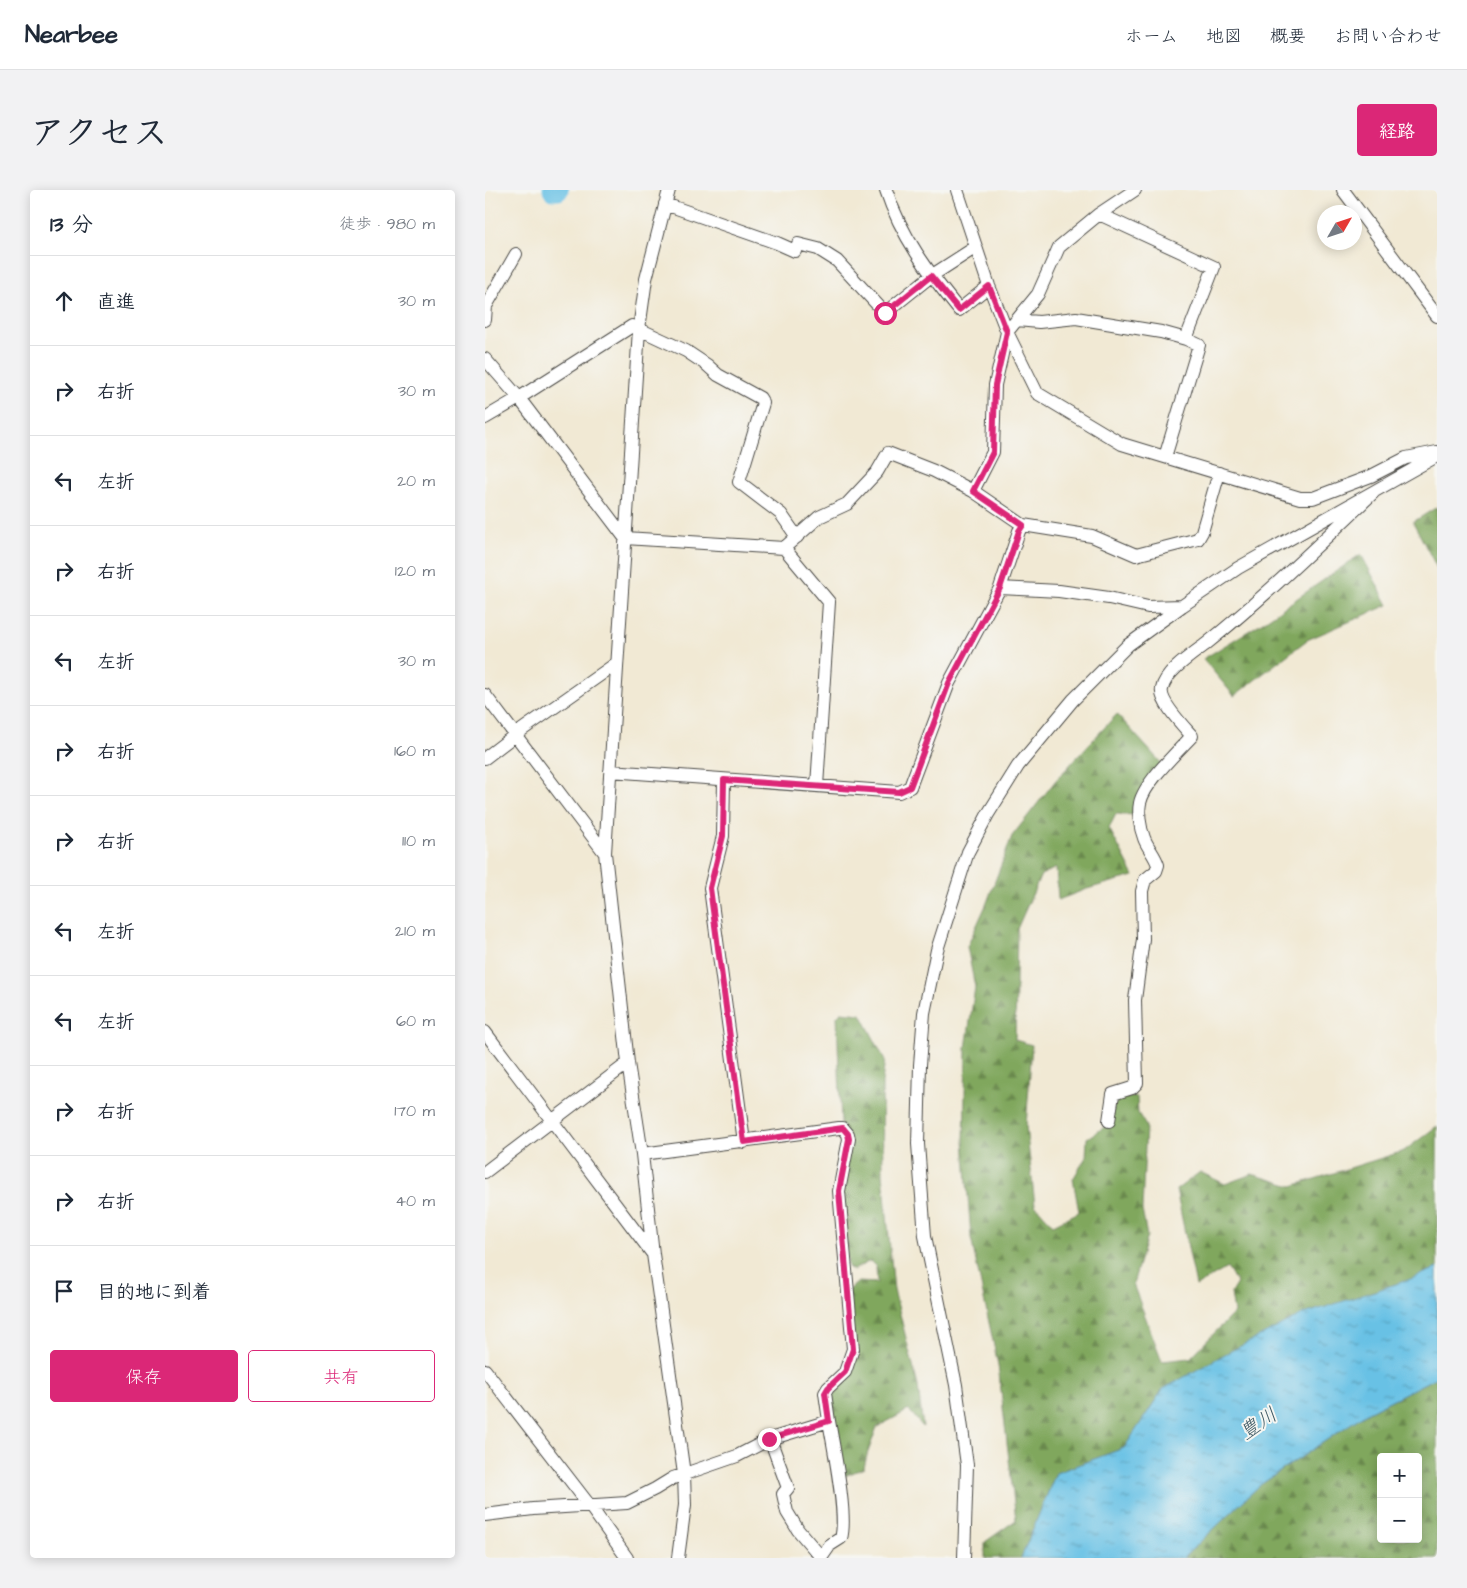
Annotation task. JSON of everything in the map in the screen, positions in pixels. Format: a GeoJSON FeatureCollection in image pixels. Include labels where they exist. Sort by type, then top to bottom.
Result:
{"type":"FeatureCollection","features":[{"type":"Feature","properties":{"kind":"street"},"geometry":{"type":"LineString","coordinates":[[669,190],[646,279],[639,329],[605,853],[628,1063],[642,1154],[653,1254],[683,1474],[685,1505],[678,1558]]}},
{"type":"Feature","properties":{"kind":"street"},"geometry":{"type":"LineString","coordinates":[[886,190],[893,210],[910,244],[931,276],[959,310],[989,286]]}},
{"type":"Feature","properties":{"kind":"street"},"geometry":{"type":"LineString","coordinates":[[957,190],[989,286],[1007,332],[1037,393],[1122,444],[1299,498],[1313,498],[1371,476],[1407,458],[1437,452]]}},
{"type":"Feature","properties":{"kind":"street"},"geometry":{"type":"LineString","coordinates":[[973,491],[993,452],[995,385],[1007,332],[1038,294],[1059,247],[1099,214],[1135,190]]}},
{"type":"Feature","properties":{"kind":"street"},"geometry":{"type":"LineString","coordinates":[[1343,190],[1437,316]]}},
{"type":"Feature","properties":{"kind":"street"},"geometry":{"type":"LineString","coordinates":[[665,204],[795,251],[798,244],[818,249],[837,261],[885,313],[931,276],[976,247]]}},
{"type":"Feature","properties":{"kind":"street"},"geometry":{"type":"LineString","coordinates":[[1099,214],[1214,267],[1186,338]]}},
{"type":"Feature","properties":{"kind":"street"},"geometry":{"type":"LineString","coordinates":[[485,320],[486,306],[516,254]]}},
{"type":"Feature","properties":{"kind":"street"},"geometry":{"type":"LineString","coordinates":[[1017,320],[1039,322],[1076,318],[1161,332],[1186,338],[1199,345],[1165,456]]}},
{"type":"Feature","properties":{"kind":"street"},"geometry":{"type":"LineString","coordinates":[[485,418],[632,326],[686,351],[718,375],[760,398],[763,403],[739,482],[781,514],[797,536]]}},
{"type":"Feature","properties":{"kind":"street"},"geometry":{"type":"LineString","coordinates":[[485,359],[519,398],[625,538],[784,548],[819,518],[847,504],[877,472],[888,453],[934,471],[973,491],[1023,525],[1092,536],[1136,555],[1198,539],[1202,532],[1219,473]]}},
{"type":"Feature","properties":{"kind":"street"},"geometry":{"type":"LineString","coordinates":[[964,1558],[967,1465],[956,1385],[925,1236],[918,1144],[920,1065],[925,1013],[937,950],[968,852],[1018,766],[1073,700],[1128,645],[1238,568],[1437,456]]}},
{"type":"Feature","properties":{"kind":"street"},"geometry":{"type":"LineString","coordinates":[[1109,1121],[1113,1094],[1132,1088],[1137,1083],[1135,1000],[1143,939],[1142,891],[1145,880],[1155,871],[1158,865],[1155,856],[1144,839],[1140,821],[1140,803],[1145,789],[1192,736],[1164,701],[1161,691],[1166,680],[1182,663],[1214,638],[1373,493]]}},
{"type":"Feature","properties":{"kind":"street"},"geometry":{"type":"LineString","coordinates":[[610,771],[899,792],[910,787],[949,683],[1000,588],[1019,531],[1023,525]]}},
{"type":"Feature","properties":{"kind":"street"},"geometry":{"type":"LineString","coordinates":[[784,548],[829,602],[817,786]]}},
{"type":"Feature","properties":{"kind":"street"},"geometry":{"type":"LineString","coordinates":[[1000,588],[1059,591],[1101,597],[1148,607],[1182,606]]}},
{"type":"Feature","properties":{"kind":"street"},"geometry":{"type":"LineString","coordinates":[[485,758],[617,663]]}},
{"type":"Feature","properties":{"kind":"street"},"geometry":{"type":"LineString","coordinates":[[485,695],[605,853]]}},
{"type":"Feature","properties":{"kind":"street"},"geometry":{"type":"LineString","coordinates":[[724,780],[723,836],[710,888],[744,1142]]}},
{"type":"Feature","properties":{"kind":"street"},"geometry":{"type":"LineString","coordinates":[[485,1032],[653,1254]]}},
{"type":"Feature","properties":{"kind":"street"},"geometry":{"type":"LineString","coordinates":[[485,1172],[628,1063]]}},
{"type":"Feature","properties":{"kind":"street"},"geometry":{"type":"LineString","coordinates":[[642,1154],[839,1128],[843,1128],[848,1134],[849,1139],[839,1191],[853,1349],[845,1372],[825,1393],[840,1496],[842,1529],[841,1538],[830,1545],[821,1558],[798,1530],[787,1512],[783,1494],[787,1488],[769,1439]]}},
{"type":"Feature","properties":{"kind":"street"},"geometry":{"type":"LineString","coordinates":[[485,1370],[590,1506],[627,1558]]}},
{"type":"Feature","properties":{"kind":"street"},"geometry":{"type":"LineString","coordinates":[[485,1515],[533,1508],[627,1503],[655,1489],[664,1482],[737,1456],[769,1439],[829,1421]]}},
{"type":"Feature","properties":{"kind":"green space"},"geometry":{"type":"Polygon","coordinates":[[[1437,507],[1437,568],[1413,522],[1437,507]]]}},
{"type":"Feature","properties":{"kind":"green space"},"geometry":{"type":"Polygon","coordinates":[[[1361,554],[1388,605],[1307,640],[1234,696],[1203,659],[1263,622],[1361,554]]]}},
{"type":"Feature","properties":{"kind":"green space"},"geometry":{"type":"Polygon","coordinates":[[[1117,714],[1163,765],[1137,815],[1116,814],[1109,828],[1134,876],[1087,889],[1058,900],[1056,868],[1041,875],[1017,929],[1015,1040],[1032,1045],[1026,1126],[1035,1205],[1053,1225],[1079,1212],[1073,1179],[1086,1157],[1087,1138],[1108,1125],[1117,1097],[1137,1097],[1138,1113],[1146,1126],[1142,1210],[1147,1236],[1133,1284],[1162,1361],[1190,1358],[1234,1313],[1231,1293],[1237,1283],[1227,1268],[1196,1286],[1176,1190],[1200,1172],[1225,1184],[1252,1174],[1292,1186],[1404,1151],[1437,1126],[1437,1268],[1163,1389],[1124,1448],[1056,1473],[1021,1558],[985,1558],[985,1542],[1016,1520],[998,1365],[971,1238],[964,1141],[966,1048],[975,987],[967,947],[986,905],[1012,836],[1056,780],[1117,714]]]}},
{"type":"Feature","properties":{"kind":"green space"},"geometry":{"type":"Polygon","coordinates":[[[841,1012],[861,1014],[885,1060],[882,1082],[883,1173],[894,1290],[918,1386],[923,1427],[909,1410],[877,1427],[864,1468],[840,1478],[829,1390],[851,1366],[848,1291],[858,1282],[877,1283],[876,1267],[870,1261],[853,1270],[848,1267],[841,1191],[848,1152],[841,1125],[837,1016],[841,1012]]]}},
{"type":"Feature","properties":{"kind":"green space"},"geometry":{"type":"Polygon","coordinates":[[[1437,1377],[1437,1558],[1183,1558],[1260,1485],[1368,1412],[1437,1377]]]}},
{"type":"Feature","properties":{"kind":"water","name":"豊川"},"geometry":{"type":"Polygon","coordinates":[[[1437,1268],[1437,1377],[1368,1412],[1260,1485],[1183,1558],[1021,1558],[1056,1473],[1124,1448],[1163,1389],[1225,1354],[1304,1314],[1408,1280],[1437,1268]]]}},
{"type":"Feature","properties":{"kind":"waterway"},"geometry":{"type":"LineString","coordinates":[[553,190],[558,190]]}},
{"type":"Feature","properties":{"kind":"route"},"geometry":{"type":"LineString","coordinates":[[769,1439],[829,1421],[825,1393],[845,1372],[851,1358],[853,1349],[839,1191],[849,1139],[846,1131],[843,1128],[839,1128],[744,1142],[710,888],[723,836],[724,780],[899,792],[910,787],[949,683],[1000,588],[1019,531],[1023,525],[973,491],[993,452],[995,385],[1007,332],[989,286],[959,310],[931,276],[885,313]]}}]}
